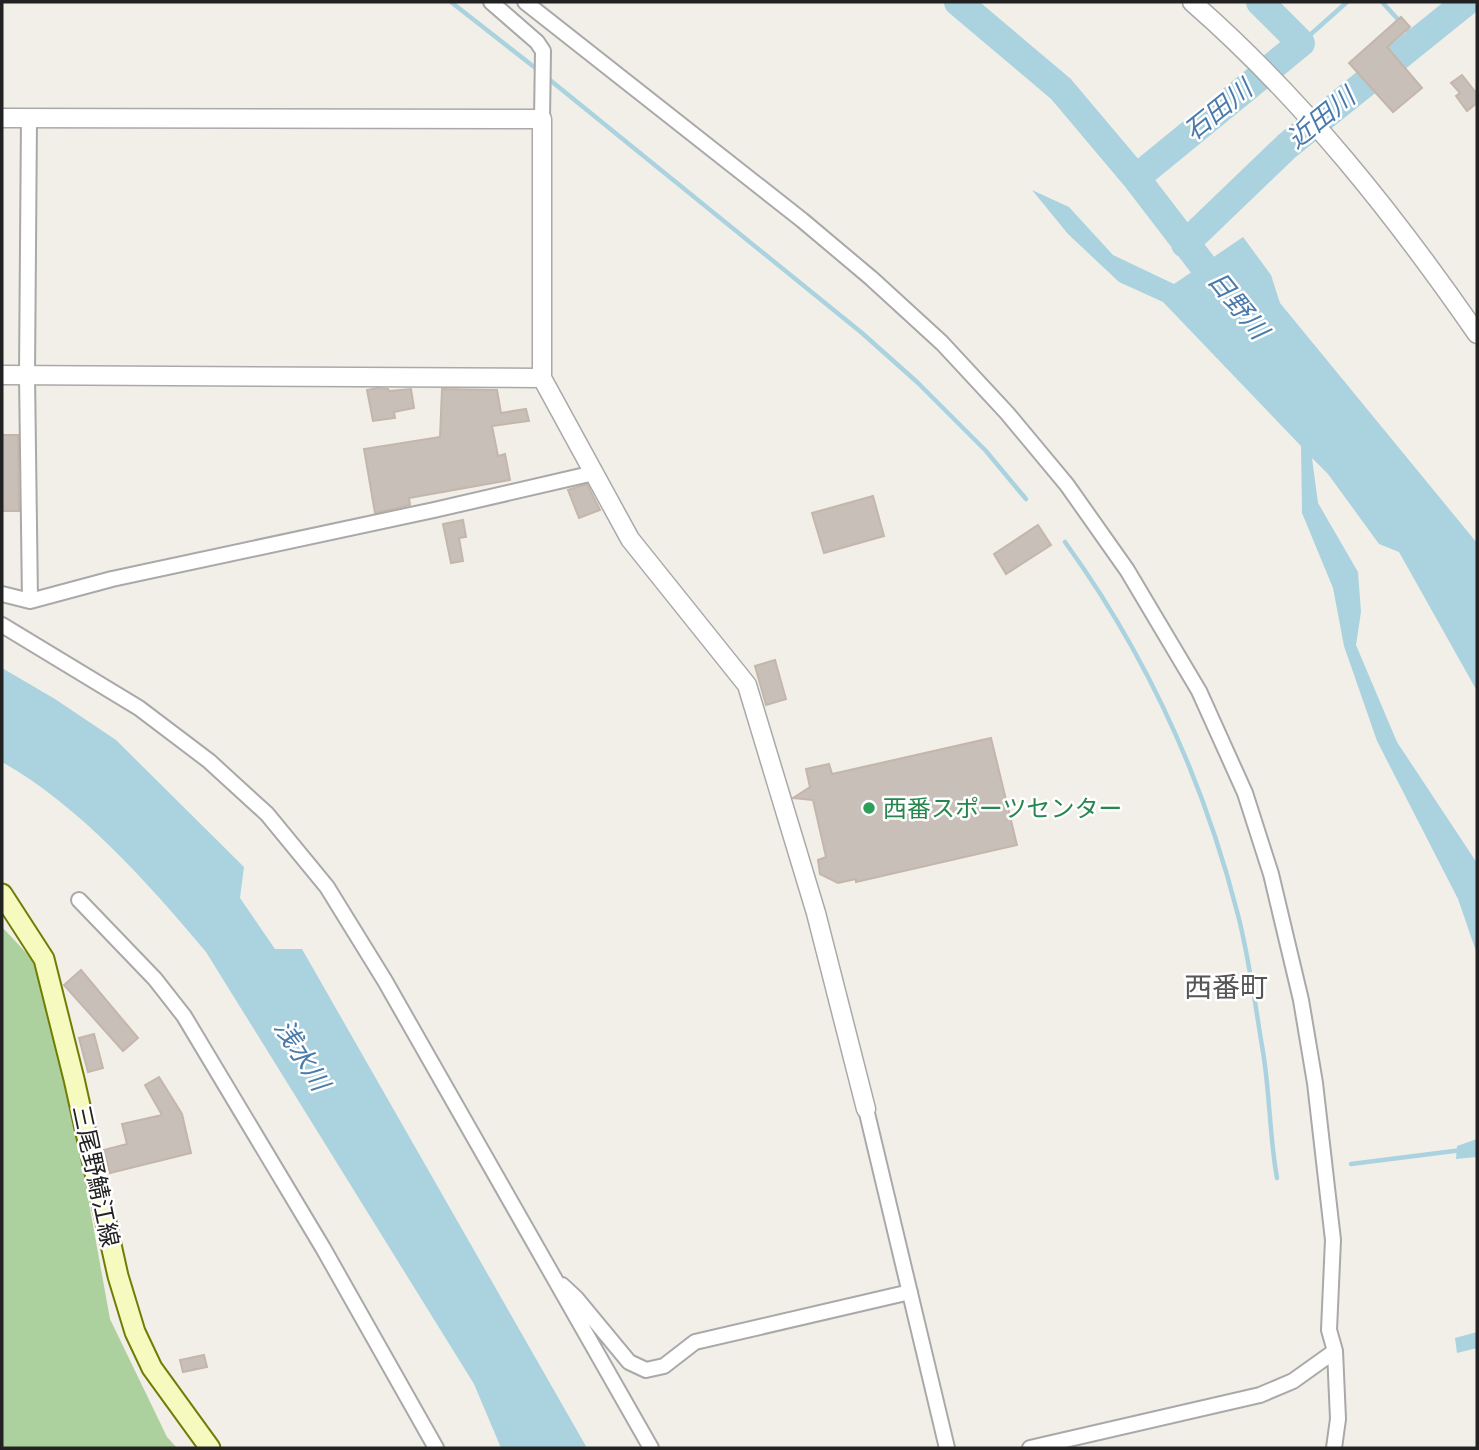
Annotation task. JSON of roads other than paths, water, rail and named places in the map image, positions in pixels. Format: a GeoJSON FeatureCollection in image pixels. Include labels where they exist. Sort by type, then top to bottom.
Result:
{"type":"FeatureCollection","features":[{"type":"Feature","properties":{"kind":"main road","name":"三尾野鯖江線"},"geometry":{"type":"LineString","coordinates":[[2,894],[44,959],[118,1276],[135,1332],[152,1368],[210,1448]]}},
{"type":"Feature","properties":{"kind":"street"},"geometry":{"type":"LineString","coordinates":[[491,2],[543,51],[542,378],[630,540],[747,685],[816,913],[947,1448]]}},
{"type":"Feature","properties":{"kind":"street"},"geometry":{"type":"LineString","coordinates":[[525,2],[802,220],[942,343],[1007,413],[1067,485],[1140,592],[1199,691],[1245,793],[1271,874],[1301,1000],[1315,1083],[1333,1240],[1329,1330],[1335,1351],[1338,1419],[1334,1448]]}},
{"type":"Feature","properties":{"kind":"street"},"geometry":{"type":"LineString","coordinates":[[1192,2],[1230,35],[1371,188],[1477,334]]}},
{"type":"Feature","properties":{"kind":"street"},"geometry":{"type":"LineString","coordinates":[[2,118],[542,120]]}},
{"type":"Feature","properties":{"kind":"street"},"geometry":{"type":"LineString","coordinates":[[29,118],[27,375],[30,601]]}},
{"type":"Feature","properties":{"kind":"street"},"geometry":{"type":"LineString","coordinates":[[2,375],[542,378]]}},
{"type":"Feature","properties":{"kind":"street"},"geometry":{"type":"LineString","coordinates":[[2,594],[30,601],[112,579],[594,473]]}},
{"type":"Feature","properties":{"kind":"street"},"geometry":{"type":"LineString","coordinates":[[2,625],[139,708],[209,761],[267,814],[327,887],[385,981],[651,1448]]}},
{"type":"Feature","properties":{"kind":"street"},"geometry":{"type":"LineString","coordinates":[[79,900],[155,979],[184,1016],[316,1236],[436,1448]]}},
{"type":"Feature","properties":{"kind":"street"},"geometry":{"type":"LineString","coordinates":[[554,1277],[576,1298],[629,1363],[646,1370],[664,1366],[695,1342],[910,1292]]}},
{"type":"Feature","properties":{"kind":"street"},"geometry":{"type":"LineString","coordinates":[[1030,1448],[1260,1395],[1293,1381],[1335,1351]]}},
{"type":"Feature","properties":{"kind":"water"},"geometry":{"type":"Polygon","coordinates":[[[1032,190],[1069,207],[1113,255],[1174,284],[1243,237],[1271,275],[1280,303],[1477,543],[1477,691],[1399,552],[1379,544],[1328,474],[1312,458],[1318,503],[1358,572],[1361,612],[1356,645],[1397,742],[1477,863],[1477,954],[1458,899],[1377,741],[1344,646],[1333,588],[1302,513],[1301,446],[1163,302],[1119,282],[1068,234],[1032,190]]]}},
{"type":"Feature","properties":{"kind":"water","name":"浅水川"},"geometry":{"type":"Polygon","coordinates":[[[2,668],[116,740],[244,867],[240,898],[275,949],[302,949],[587,1448],[501,1448],[474,1384],[206,952],[137,874],[86,823],[31,780],[2,762],[2,668]]]}},
{"type":"Feature","properties":{"kind":"water"},"geometry":{"type":"Polygon","coordinates":[[[1477,1139],[1477,1157],[1456,1159],[1457,1146],[1477,1139]]]}},
{"type":"Feature","properties":{"kind":"water"},"geometry":{"type":"Polygon","coordinates":[[[1477,1332],[1477,1348],[1457,1353],[1455,1338],[1477,1332]]]}},
{"type":"Feature","properties":{"kind":"waterway"},"geometry":{"type":"LineString","coordinates":[[451,2],[538,70]]}},
{"type":"Feature","properties":{"kind":"waterway","name":"日野川"},"geometry":{"type":"LineString","coordinates":[[958,2],[1061,89],[1136,178],[1225,294]]}},
{"type":"Feature","properties":{"kind":"waterway","name":"石田川"},"geometry":{"type":"LineString","coordinates":[[1136,178],[1301,43],[1260,2]]}},
{"type":"Feature","properties":{"kind":"waterway"},"geometry":{"type":"LineString","coordinates":[[1301,43],[1347,2]]}},
{"type":"Feature","properties":{"kind":"waterway"},"geometry":{"type":"LineString","coordinates":[[1382,2],[1417,40]]}},
{"type":"Feature","properties":{"kind":"waterway","name":"近田川"},"geometry":{"type":"LineString","coordinates":[[1185,244],[1287,146],[1466,2]]}},
{"type":"Feature","properties":{"kind":"waterway"},"geometry":{"type":"LineString","coordinates":[[545,76],[862,333],[917,382],[986,451],[1026,499]]}},
{"type":"Feature","properties":{"kind":"waterway"},"geometry":{"type":"LineString","coordinates":[[1065,542],[1094,585],[1146,674],[1190,768],[1208,816],[1238,915],[1249,964],[1265,1062],[1277,1178]]}},
{"type":"Feature","properties":{"kind":"waterway"},"geometry":{"type":"LineString","coordinates":[[1351,1164],[1462,1150]]}},
{"type":"Feature","properties":{"kind":"place","name":"西番スポーツセンター"},"geometry":{"type":"Point","coordinates":[869,808]}},
{"type":"Feature","properties":{"kind":"district","name":"西番町"},"geometry":{"type":"Point","coordinates":[1226,987]}}]}
